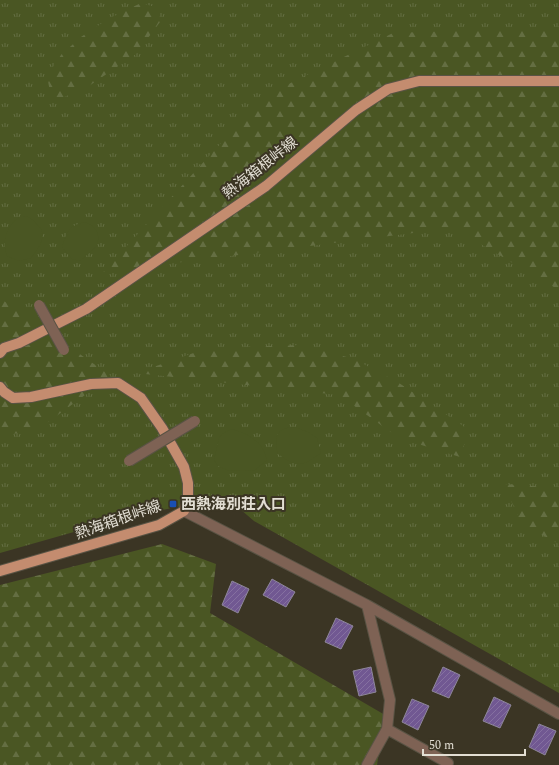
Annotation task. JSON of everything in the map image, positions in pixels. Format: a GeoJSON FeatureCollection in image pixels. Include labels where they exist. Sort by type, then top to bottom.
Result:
{"type":"FeatureCollection","features":[{"type":"Feature","properties":{"kind":"main road","name":"熱海箱根峠線"},"geometry":{"type":"LineString","coordinates":[[0,353],[4,348],[19,343],[86,309],[266,186],[356,110],[388,89],[419,81],[559,81]]}},
{"type":"Feature","properties":{"kind":"main road","name":"熱海箱根峠線"},"geometry":{"type":"LineString","coordinates":[[0,387],[12,398],[31,397],[91,384],[118,382],[142,398],[162,428],[184,467],[188,483],[188,496],[184,510],[159,526],[0,571]]}},
{"type":"Feature","properties":{"kind":"street"},"geometry":{"type":"LineString","coordinates":[[39,305],[64,350]]}},
{"type":"Feature","properties":{"kind":"street"},"geometry":{"type":"LineString","coordinates":[[129,461],[195,421]]}},
{"type":"Feature","properties":{"kind":"street"},"geometry":{"type":"LineString","coordinates":[[184,510],[366,605],[559,714]]}},
{"type":"Feature","properties":{"kind":"street"},"geometry":{"type":"LineString","coordinates":[[366,605],[390,700],[387,729],[367,765]]}},
{"type":"Feature","properties":{"kind":"street"},"geometry":{"type":"LineString","coordinates":[[387,729],[448,763]]}},
{"type":"Feature","properties":{"kind":"green space"},"geometry":{"type":"Polygon","coordinates":[[[0,0],[559,0],[559,693],[254,521],[226,497],[123,518],[0,553],[0,0]]]}},
{"type":"Feature","properties":{"kind":"green space"},"geometry":{"type":"Polygon","coordinates":[[[141,3],[159,8],[160,22],[136,54],[86,88],[52,102],[47,76],[61,55],[81,37],[108,19],[141,3]]]}},
{"type":"Feature","properties":{"kind":"green space"},"geometry":{"type":"Polygon","coordinates":[[[559,27],[559,290],[453,228],[103,272],[264,96],[393,33],[559,27]]]}},
{"type":"Feature","properties":{"kind":"green space"},"geometry":{"type":"Polygon","coordinates":[[[21,216],[32,219],[41,229],[42,241],[31,258],[19,261],[7,256],[5,250],[5,239],[9,228],[21,216]]]}},
{"type":"Feature","properties":{"kind":"green space"},"geometry":{"type":"Polygon","coordinates":[[[84,222],[88,223],[94,228],[98,234],[98,242],[95,248],[80,261],[72,259],[62,247],[68,231],[74,226],[84,222]]]}},
{"type":"Feature","properties":{"kind":"green space"},"geometry":{"type":"Polygon","coordinates":[[[0,298],[111,376],[40,428],[0,437],[0,298]]]}},
{"type":"Feature","properties":{"kind":"green space"},"geometry":{"type":"Polygon","coordinates":[[[302,345],[354,359],[399,383],[469,430],[460,457],[399,438],[339,395],[136,373],[208,348],[302,345]]]}},
{"type":"Feature","properties":{"kind":"green space"},"geometry":{"type":"Polygon","coordinates":[[[294,427],[308,432],[317,438],[321,453],[309,461],[300,464],[290,462],[278,454],[276,443],[277,435],[283,429],[294,427]]]}},
{"type":"Feature","properties":{"kind":"green space"},"geometry":{"type":"Polygon","coordinates":[[[231,429],[254,439],[262,448],[267,460],[255,470],[230,471],[218,466],[214,460],[219,438],[222,434],[231,429]]]}},
{"type":"Feature","properties":{"kind":"green space"},"geometry":{"type":"Polygon","coordinates":[[[503,484],[559,488],[559,544],[522,524],[503,484]]]}},
{"type":"Feature","properties":{"kind":"green space"},"geometry":{"type":"Polygon","coordinates":[[[162,544],[216,564],[210,613],[385,715],[377,765],[0,765],[0,585],[162,544]]]}},
{"type":"Feature","properties":{"kind":"building"},"geometry":{"type":"Polygon","coordinates":[[[272,579],[295,592],[286,607],[263,595],[272,579]]]}},
{"type":"Feature","properties":{"kind":"building"},"geometry":{"type":"Polygon","coordinates":[[[232,581],[249,589],[238,613],[222,605],[232,581]]]}},
{"type":"Feature","properties":{"kind":"building"},"geometry":{"type":"Polygon","coordinates":[[[336,618],[353,626],[341,649],[325,642],[336,618]]]}},
{"type":"Feature","properties":{"kind":"building"},"geometry":{"type":"Polygon","coordinates":[[[371,667],[376,692],[359,696],[353,671],[371,667]]]}},
{"type":"Feature","properties":{"kind":"building"},"geometry":{"type":"Polygon","coordinates":[[[443,667],[460,675],[449,698],[432,691],[443,667]]]}},
{"type":"Feature","properties":{"kind":"building"},"geometry":{"type":"Polygon","coordinates":[[[494,697],[511,705],[500,728],[483,721],[494,697]]]}},
{"type":"Feature","properties":{"kind":"building"},"geometry":{"type":"Polygon","coordinates":[[[412,699],[429,706],[418,730],[402,722],[412,699]]]}},
{"type":"Feature","properties":{"kind":"building"},"geometry":{"type":"Polygon","coordinates":[[[539,724],[556,731],[545,755],[529,747],[539,724]]]}},
{"type":"Feature","properties":{"kind":"place","name":"西熱海別荘入口"},"geometry":{"type":"Point","coordinates":[173,504]}}]}
